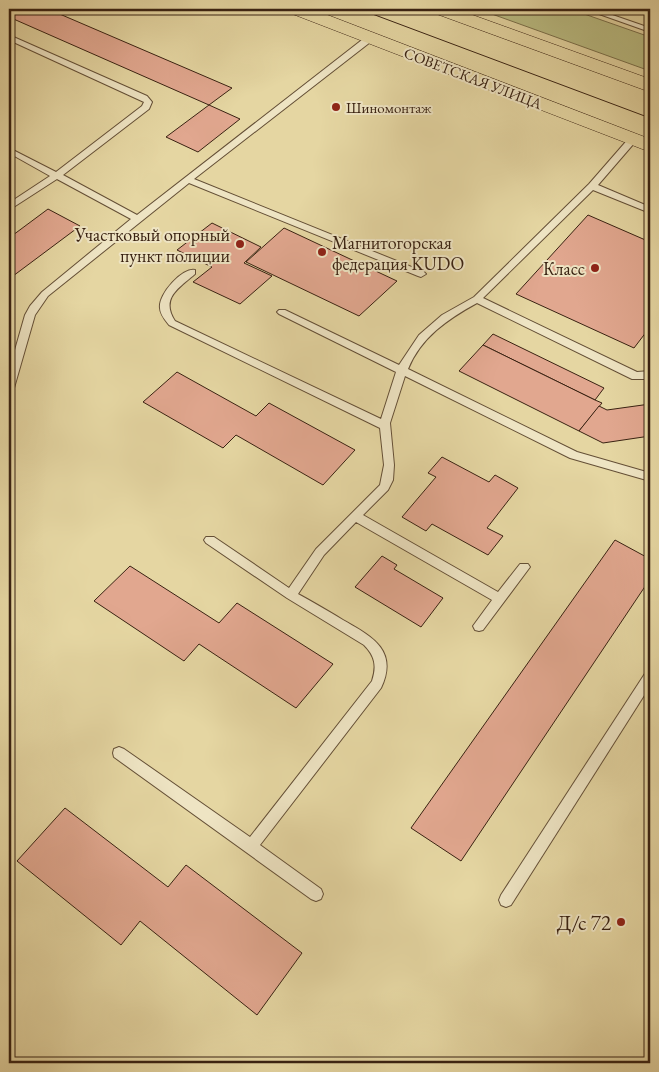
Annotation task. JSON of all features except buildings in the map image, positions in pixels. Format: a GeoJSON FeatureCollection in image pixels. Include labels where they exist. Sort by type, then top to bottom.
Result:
{"type":"FeatureCollection","features":[{"type":"Feature","properties":{"kind":"main road","name":"СОВЕТСКАЯ УЛИЦА"},"geometry":{"type":"LineString","coordinates":[[296,9],[642,143]]}},
{"type":"Feature","properties":{"kind":"main road"},"geometry":{"type":"LineString","coordinates":[[440,9],[650,86]]}},
{"type":"Feature","properties":{"kind":"lane"},"geometry":{"type":"LineString","coordinates":[[589,9],[650,30]]}},
{"type":"Feature","properties":{"kind":"lane"},"geometry":{"type":"LineString","coordinates":[[9,37],[144,98],[148,102],[146,107],[56,176],[9,207]]}},
{"type":"Feature","properties":{"kind":"lane"},"geometry":{"type":"LineString","coordinates":[[9,388],[30,315],[38,301],[136,218],[189,180],[370,38]]}},
{"type":"Feature","properties":{"kind":"lane"},"geometry":{"type":"LineString","coordinates":[[291,594],[320,552],[357,517],[384,487],[389,478],[385,426],[401,368],[415,345],[434,326],[455,310],[477,298],[592,186],[642,143]]}},
{"type":"Feature","properties":{"kind":"lane"},"geometry":{"type":"LineString","coordinates":[[9,150],[136,218]]}},
{"type":"Feature","properties":{"kind":"lane"},"geometry":{"type":"LineString","coordinates":[[189,180],[421,274]]}},
{"type":"Feature","properties":{"kind":"lane"},"geometry":{"type":"LineString","coordinates":[[592,186],[650,210]]}},
{"type":"Feature","properties":{"kind":"lane"},"geometry":{"type":"LineString","coordinates":[[192,272],[170,290],[164,302],[164,313],[172,323],[385,426]]}},
{"type":"Feature","properties":{"kind":"lane"},"geometry":{"type":"LineString","coordinates":[[477,298],[636,376],[650,375]]}},
{"type":"Feature","properties":{"kind":"lane"},"geometry":{"type":"LineString","coordinates":[[282,312],[401,368],[574,455],[650,477]]}},
{"type":"Feature","properties":{"kind":"lane"},"geometry":{"type":"LineString","coordinates":[[357,517],[500,599]]}},
{"type":"Feature","properties":{"kind":"lane"},"geometry":{"type":"LineString","coordinates":[[210,540],[291,594],[368,641],[377,650],[382,661],[382,672],[377,684],[251,846]]}},
{"type":"Feature","properties":{"kind":"lane"},"geometry":{"type":"LineString","coordinates":[[479,626],[524,568]]}},
{"type":"Feature","properties":{"kind":"lane"},"geometry":{"type":"LineString","coordinates":[[506,900],[650,676]]}},
{"type":"Feature","properties":{"kind":"lane"},"geometry":{"type":"LineString","coordinates":[[119,754],[316,894]]}},
{"type":"Feature","properties":{"kind":"green space"},"geometry":{"type":"Polygon","coordinates":[[[478,9],[570,9],[650,37],[650,71],[478,9]]]}},
{"type":"Feature","properties":{"kind":"tram line"},"geometry":{"type":"LineString","coordinates":[[359,9],[650,118]]}},
{"type":"Feature","properties":{"kind":"place","name":"Шиномонтаж"},"geometry":{"type":"Point","coordinates":[336,107]}},
{"type":"Feature","properties":{"kind":"place","name":"Участковый опорный пункт полиции"},"geometry":{"type":"Point","coordinates":[240,244]}},
{"type":"Feature","properties":{"kind":"place","name":"Магнитогорская федерация KUDO"},"geometry":{"type":"Point","coordinates":[322,252]}},
{"type":"Feature","properties":{"kind":"place","name":"Класс"},"geometry":{"type":"Point","coordinates":[595,268]}},
{"type":"Feature","properties":{"kind":"place","name":"Д/с 72"},"geometry":{"type":"Point","coordinates":[621,922]}}]}
